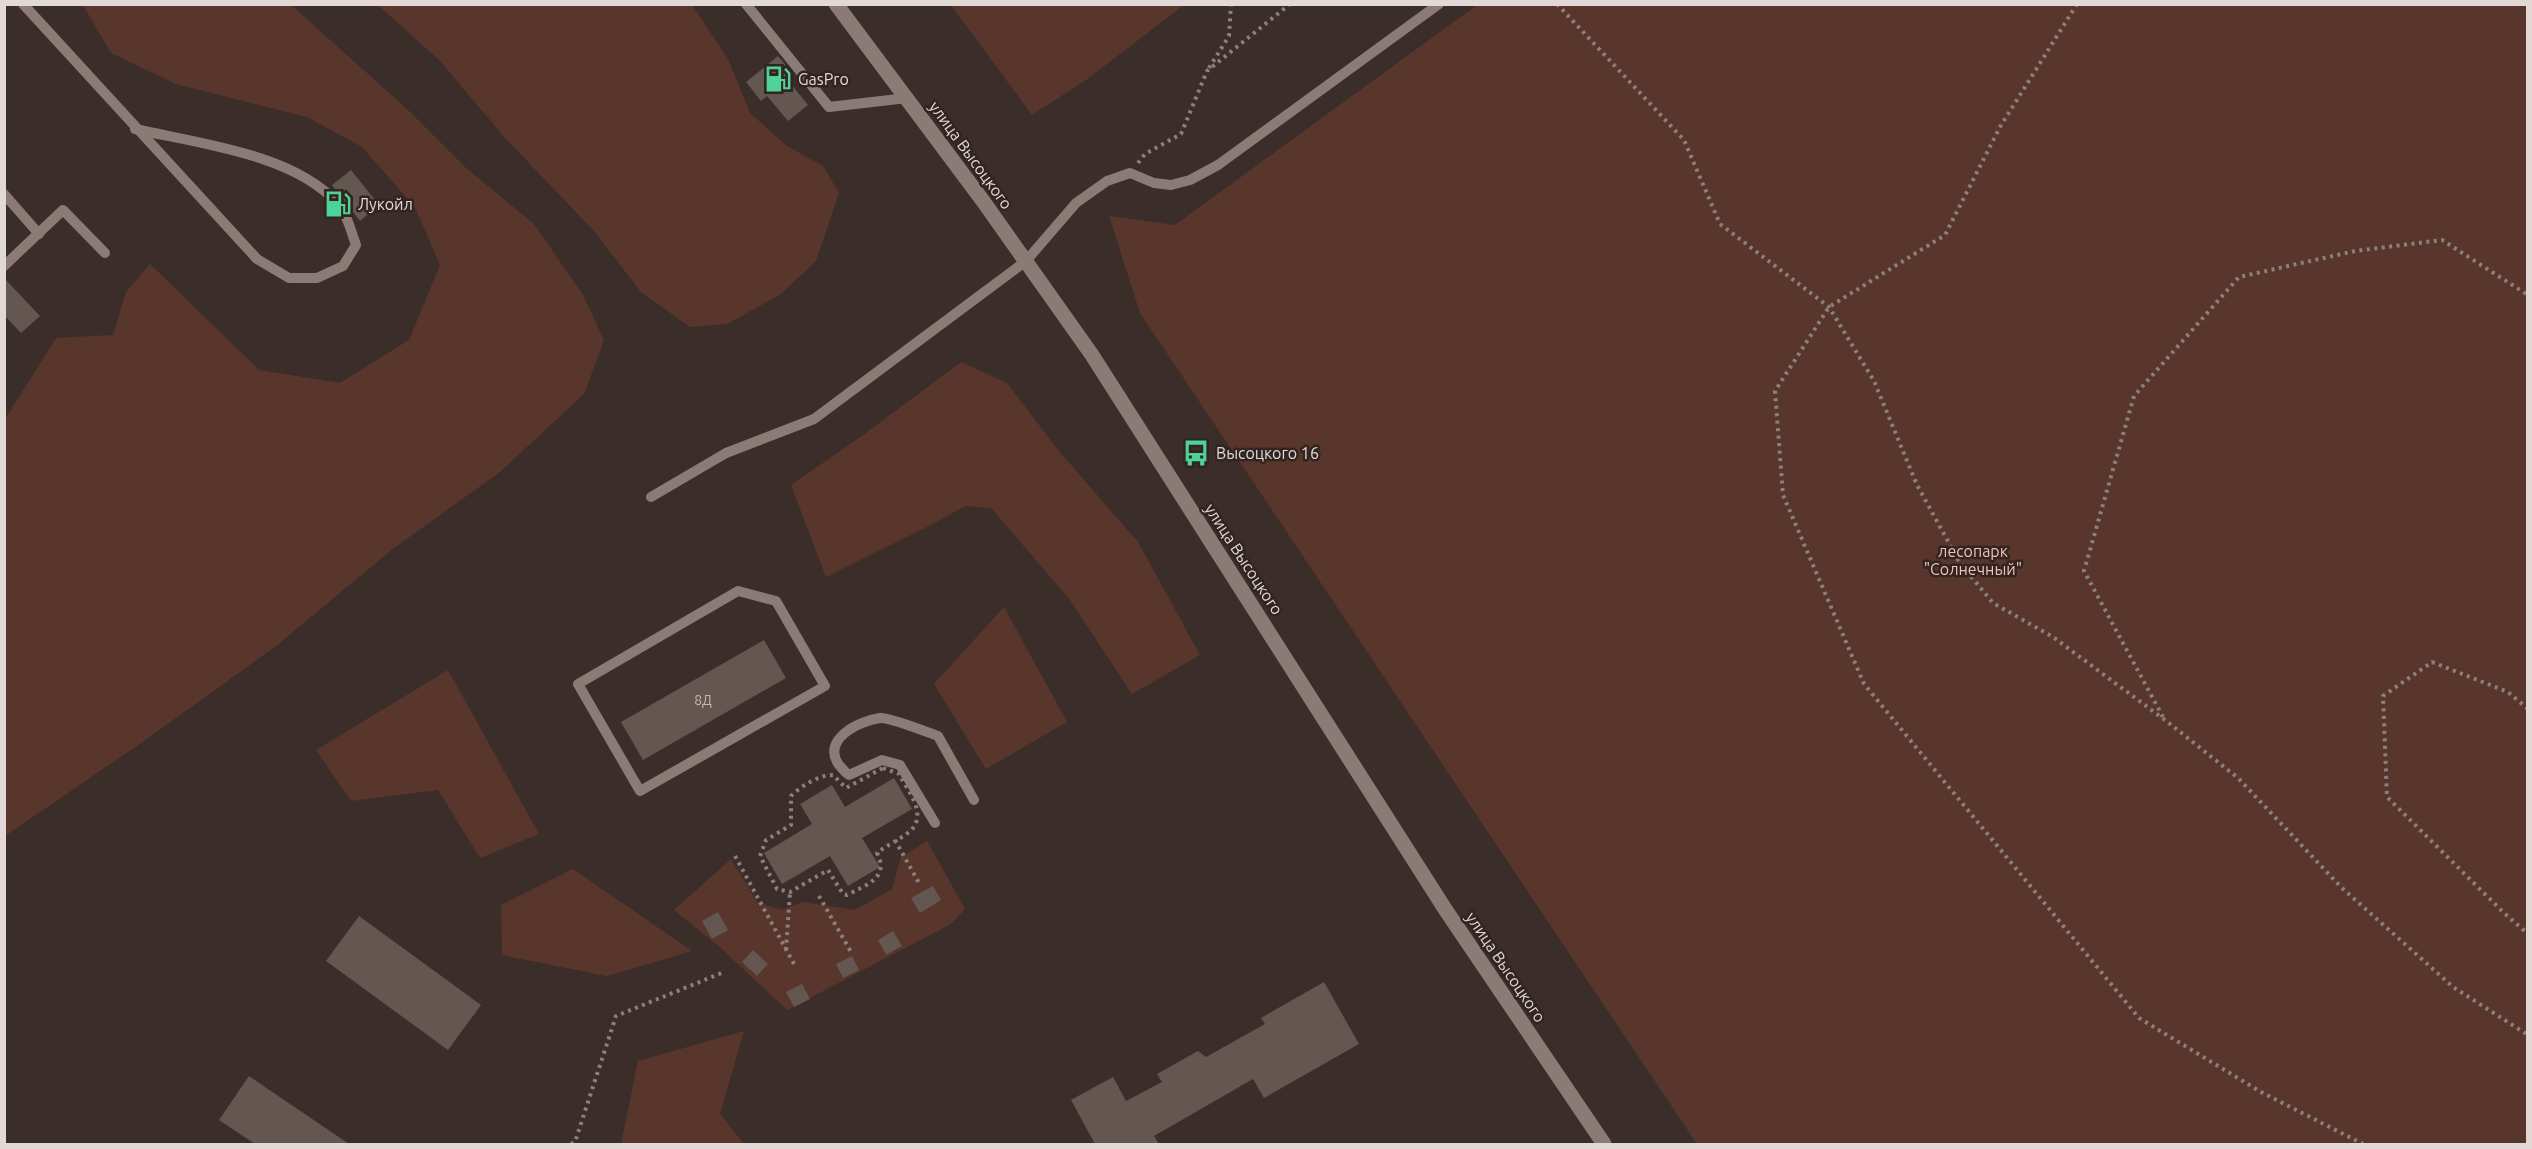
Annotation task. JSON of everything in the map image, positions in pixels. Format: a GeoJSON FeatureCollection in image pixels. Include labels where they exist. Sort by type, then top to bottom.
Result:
{"type":"FeatureCollection","features":[{"type":"Feature","properties":{"kind":"main road","name":"улица Высоцкого"},"geometry":{"type":"LineString","coordinates":[[836,4],[908,99],[1092,355],[1445,909],[1604,1144]]}},
{"type":"Feature","properties":{"kind":"lane"},"geometry":{"type":"LineString","coordinates":[[23,4],[135,129],[257,260],[289,278],[318,278],[343,266],[356,245],[338,204],[308,176],[258,157],[135,129]]}},
{"type":"Feature","properties":{"kind":"lane"},"geometry":{"type":"LineString","coordinates":[[746,4],[829,106],[908,99]]}},
{"type":"Feature","properties":{"kind":"lane"},"geometry":{"type":"LineString","coordinates":[[651,497],[726,453],[814,419],[1026,261],[1076,203],[1107,181],[1130,173],[1154,183],[1171,185],[1190,180],[1209,170],[1439,4]]}},
{"type":"Feature","properties":{"kind":"lane"},"geometry":{"type":"LineString","coordinates":[[4,194],[39,234]]}},
{"type":"Feature","properties":{"kind":"lane"},"geometry":{"type":"LineString","coordinates":[[4,266],[63,210],[105,253]]}},
{"type":"Feature","properties":{"kind":"lane"},"geometry":{"type":"LineString","coordinates":[[738,591],[776,601],[825,686],[640,791],[578,684],[710,606],[738,591]]}},
{"type":"Feature","properties":{"kind":"lane"},"geometry":{"type":"LineString","coordinates":[[935,823],[900,765],[882,760],[849,775],[845,773],[836,760],[834,750],[834,744],[840,736],[881,718],[938,736],[974,800]]}},
{"type":"Feature","properties":{"kind":"path"},"geometry":{"type":"LineString","coordinates":[[1130,173],[1145,154],[1181,134],[1207,71],[1230,36],[1231,4]]}},
{"type":"Feature","properties":{"kind":"path"},"geometry":{"type":"LineString","coordinates":[[1207,71],[1290,4]]}},
{"type":"Feature","properties":{"kind":"path"},"geometry":{"type":"LineString","coordinates":[[1557,4],[1684,140],[1720,224],[1829,308],[1874,381],[1917,485],[1960,563],[1993,603],[2054,637],[2238,778],[2341,887],[2453,987],[2528,1035]]}},
{"type":"Feature","properties":{"kind":"path"},"geometry":{"type":"LineString","coordinates":[[2077,4],[2000,127],[1945,234],[1829,308],[1775,391],[1784,495],[1864,684],[2139,1018],[2261,1092],[2362,1144]]}},
{"type":"Feature","properties":{"kind":"path"},"geometry":{"type":"LineString","coordinates":[[2165,720],[2084,571],[2134,396],[2239,277],[2355,251],[2442,240],[2528,295]]}},
{"type":"Feature","properties":{"kind":"path"},"geometry":{"type":"LineString","coordinates":[[2528,709],[2508,692],[2432,662],[2383,696],[2387,797],[2503,912],[2528,933]]}},
{"type":"Feature","properties":{"kind":"path"},"geometry":{"type":"LineString","coordinates":[[883,768],[899,774],[918,809],[916,823],[909,832],[895,840],[877,853],[881,860],[881,872],[877,878],[846,895],[843,894],[828,870],[790,892],[777,890],[760,856],[766,840],[790,825],[791,796],[797,790],[825,775],[833,775],[846,789],[883,768]]}},
{"type":"Feature","properties":{"kind":"path"},"geometry":{"type":"LineString","coordinates":[[895,840],[919,883]]}},
{"type":"Feature","properties":{"kind":"path"},"geometry":{"type":"LineString","coordinates":[[735,856],[794,964]]}},
{"type":"Feature","properties":{"kind":"path"},"geometry":{"type":"LineString","coordinates":[[786,951],[790,892]]}},
{"type":"Feature","properties":{"kind":"path"},"geometry":{"type":"LineString","coordinates":[[819,896],[851,952]]}},
{"type":"Feature","properties":{"kind":"path"},"geometry":{"type":"LineString","coordinates":[[571,1144],[575,1142],[616,1016],[724,972]]}},
{"type":"Feature","properties":{"kind":"green space"},"geometry":{"type":"Polygon","coordinates":[[[83,5],[291,5],[406,108],[466,168],[534,224],[583,295],[604,340],[584,394],[500,472],[394,548],[276,646],[144,741],[5,836],[5,419],[56,338],[113,335],[126,292],[150,264],[259,370],[340,383],[409,340],[440,265],[415,207],[362,147],[307,117],[176,84],[111,53],[83,5]]]}},
{"type":"Feature","properties":{"kind":"green space"},"geometry":{"type":"Polygon","coordinates":[[[378,5],[692,5],[728,59],[750,113],[787,146],[823,166],[839,193],[816,261],[781,294],[727,324],[690,327],[641,292],[594,231],[507,140],[439,60],[378,5]]]}},
{"type":"Feature","properties":{"kind":"green space"},"geometry":{"type":"Polygon","coordinates":[[[951,5],[1184,5],[1086,80],[1032,115],[951,5]]]}},
{"type":"Feature","properties":{"kind":"green space","name":"лесопарк \"Солнечный\""},"geometry":{"type":"Polygon","coordinates":[[[1477,5],[2527,5],[2527,1144],[1697,1144],[1140,313],[1109,216],[1175,225],[1477,5]]]}},
{"type":"Feature","properties":{"kind":"green space"},"geometry":{"type":"Polygon","coordinates":[[[961,362],[1007,383],[1058,450],[1138,542],[1200,655],[1132,694],[1070,600],[991,508],[965,506],[826,577],[791,485],[961,362]]]}},
{"type":"Feature","properties":{"kind":"green space"},"geometry":{"type":"Polygon","coordinates":[[[1004,607],[1067,722],[986,769],[934,684],[1004,607]]]}},
{"type":"Feature","properties":{"kind":"green space"},"geometry":{"type":"Polygon","coordinates":[[[448,670],[539,834],[480,858],[438,790],[351,801],[316,750],[448,670]]]}},
{"type":"Feature","properties":{"kind":"green space"},"geometry":{"type":"Polygon","coordinates":[[[927,841],[965,909],[951,924],[787,1010],[722,949],[674,910],[731,859],[758,903],[782,910],[803,902],[855,910],[892,889],[901,857],[927,841]]]}},
{"type":"Feature","properties":{"kind":"green space"},"geometry":{"type":"Polygon","coordinates":[[[573,869],[692,951],[607,976],[502,955],[501,905],[573,869]]]}},
{"type":"Feature","properties":{"kind":"green space"},"geometry":{"type":"Polygon","coordinates":[[[744,1031],[720,1114],[744,1144],[621,1144],[638,1061],[744,1031]]]}},
{"type":"Feature","properties":{"kind":"building"},"geometry":{"type":"Polygon","coordinates":[[[778,56],[793,74],[787,79],[808,105],[788,121],[767,96],[761,101],[746,82],[778,56]]]}},
{"type":"Feature","properties":{"kind":"building"},"geometry":{"type":"Polygon","coordinates":[[[351,170],[379,205],[360,221],[332,185],[351,170]]]}},
{"type":"Feature","properties":{"kind":"building"},"geometry":{"type":"Polygon","coordinates":[[[4,278],[40,316],[21,333],[4,315],[4,278]]]}},
{"type":"Feature","properties":{"kind":"building"},"geometry":{"type":"Polygon","coordinates":[[[764,640],[786,678],[643,760],[621,722],[764,640]]]}},
{"type":"Feature","properties":{"kind":"building"},"geometry":{"type":"Polygon","coordinates":[[[894,778],[912,809],[862,838],[880,867],[848,886],[830,856],[782,884],[764,853],[812,824],[800,804],[832,785],[845,807],[894,778]]]}},
{"type":"Feature","properties":{"kind":"building"},"geometry":{"type":"Polygon","coordinates":[[[933,886],[941,900],[920,913],[911,898],[933,886]]]}},
{"type":"Feature","properties":{"kind":"building"},"geometry":{"type":"Polygon","coordinates":[[[718,912],[728,930],[712,939],[702,921],[718,912]]]}},
{"type":"Feature","properties":{"kind":"building"},"geometry":{"type":"Polygon","coordinates":[[[359,916],[481,1005],[448,1050],[326,961],[359,916]]]}},
{"type":"Feature","properties":{"kind":"building"},"geometry":{"type":"Polygon","coordinates":[[[893,931],[902,946],[886,955],[878,940],[893,931]]]}},
{"type":"Feature","properties":{"kind":"building"},"geometry":{"type":"Polygon","coordinates":[[[753,950],[768,964],[757,976],[742,962],[753,950]]]}},
{"type":"Feature","properties":{"kind":"building"},"geometry":{"type":"Polygon","coordinates":[[[852,956],[859,970],[843,978],[836,964],[852,956]]]}},
{"type":"Feature","properties":{"kind":"building"},"geometry":{"type":"Polygon","coordinates":[[[1324,982],[1359,1044],[1264,1098],[1253,1079],[1154,1136],[1159,1144],[1095,1144],[1071,1100],[1113,1077],[1126,1101],[1162,1082],[1157,1074],[1198,1051],[1206,1057],[1265,1024],[1261,1018],[1324,982]]]}},
{"type":"Feature","properties":{"kind":"building"},"geometry":{"type":"Polygon","coordinates":[[[802,984],[810,999],[794,1007],[786,992],[802,984]]]}},
{"type":"Feature","properties":{"kind":"building"},"geometry":{"type":"Polygon","coordinates":[[[249,1076],[349,1144],[255,1144],[219,1120],[249,1076]]]}},
{"type":"Feature","properties":{"kind":"place","name":"GasPro"},"geometry":{"type":"Point","coordinates":[778,79]}},
{"type":"Feature","properties":{"kind":"place","name":"Лукойл"},"geometry":{"type":"Point","coordinates":[338,204]}},
{"type":"Feature","properties":{"kind":"place","name":"Высоцкого 16"},"geometry":{"type":"Point","coordinates":[1196,453]}}]}
